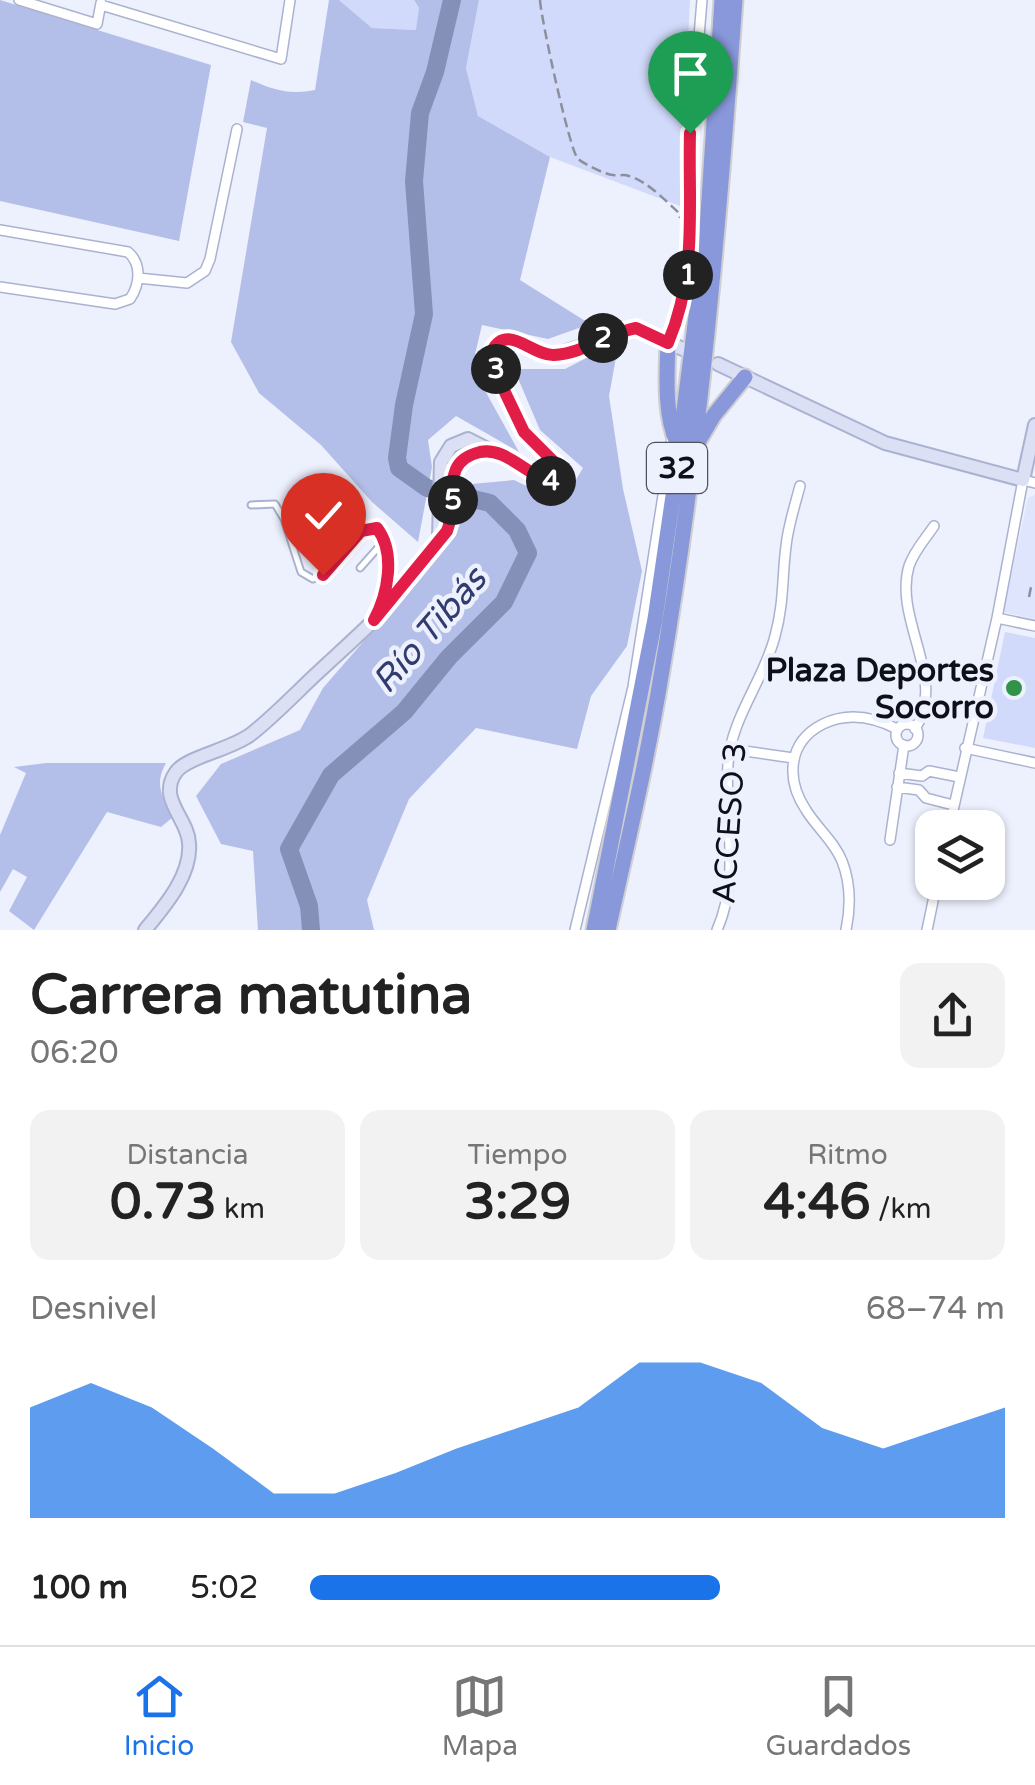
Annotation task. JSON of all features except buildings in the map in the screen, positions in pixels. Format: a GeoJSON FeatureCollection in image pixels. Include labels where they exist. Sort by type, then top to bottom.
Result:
{"type":"FeatureCollection","features":[{"type":"Feature","properties":{"kind":"highway","name":"32"},"geometry":{"type":"LineString","coordinates":[[608,930],[662,674],[682,444],[707,230],[722,0]]}},
{"type":"Feature","properties":{"kind":"highway","name":"32"},"geometry":{"type":"LineString","coordinates":[[594,930],[655,620],[719,231],[735,0]]}},
{"type":"Feature","properties":{"kind":"highway"},"geometry":{"type":"LineString","coordinates":[[668,343],[682,444]]}},
{"type":"Feature","properties":{"kind":"highway"},"geometry":{"type":"LineString","coordinates":[[682,444],[714,415],[746,377]]}},
{"type":"Feature","properties":{"kind":"street"},"geometry":{"type":"LineString","coordinates":[[19,0],[97,24],[101,2],[281,59],[290,0]]}},
{"type":"Feature","properties":{"kind":"street"},"geometry":{"type":"LineString","coordinates":[[668,343],[681,313],[692,246],[690,151],[702,0]]}},
{"type":"Feature","properties":{"kind":"street"},"geometry":{"type":"LineString","coordinates":[[138,278],[187,283],[205,271],[236,128]]}},
{"type":"Feature","properties":{"kind":"street"},"geometry":{"type":"LineString","coordinates":[[0,230],[128,252],[138,266],[130,299],[114,304],[0,287]]}},
{"type":"Feature","properties":{"kind":"street"},"geometry":{"type":"LineString","coordinates":[[439,538],[438,504],[447,474],[462,459],[487,450],[506,456],[548,480],[555,482],[562,477],[558,466],[524,432],[512,409],[492,356],[498,342],[512,338],[551,356],[636,328],[685,350]]}},
{"type":"Feature","properties":{"kind":"street"},"geometry":{"type":"LineString","coordinates":[[718,364],[885,443],[1029,481]]}},
{"type":"Feature","properties":{"kind":"street"},"geometry":{"type":"LineString","coordinates":[[952,810],[1029,481],[1035,425]]}},
{"type":"Feature","properties":{"kind":"street"},"geometry":{"type":"LineString","coordinates":[[575,930],[633,686],[682,444]]}},
{"type":"Feature","properties":{"kind":"street"},"geometry":{"type":"LineString","coordinates":[[144,930],[177,886],[188,860],[190,843],[186,829],[170,799],[175,773],[185,763],[235,745],[258,728],[374,620],[447,531],[452,514],[447,474]]}},
{"type":"Feature","properties":{"kind":"street","name":"ACCESO 3"},"geometry":{"type":"LineString","coordinates":[[717,930],[730,889],[732,866],[728,762],[734,735],[775,640],[785,590],[786,544],[800,486]]}},
{"type":"Feature","properties":{"kind":"street"},"geometry":{"type":"LineString","coordinates":[[904,745],[915,741],[916,728],[927,706],[906,582],[915,554],[934,526]]}},
{"type":"Feature","properties":{"kind":"street"},"geometry":{"type":"LineString","coordinates":[[997,618],[1035,626]]}},
{"type":"Feature","properties":{"kind":"street","name":"ACCESO 3"},"geometry":{"type":"LineString","coordinates":[[846,930],[851,906],[848,878],[833,843],[795,791],[793,758],[809,733],[824,723],[870,716],[898,729]]}},
{"type":"Feature","properties":{"kind":"street"},"geometry":{"type":"LineString","coordinates":[[904,745],[896,739],[898,729],[906,724],[916,728]]}},
{"type":"Feature","properties":{"kind":"street"},"geometry":{"type":"LineString","coordinates":[[890,840],[904,745]]}},
{"type":"Feature","properties":{"kind":"street"},"geometry":{"type":"LineString","coordinates":[[966,748],[1035,763]]}},
{"type":"Feature","properties":{"kind":"street"},"geometry":{"type":"LineString","coordinates":[[731,749],[793,758]]}},
{"type":"Feature","properties":{"kind":"street"},"geometry":{"type":"LineString","coordinates":[[899,773],[922,776],[929,771],[959,777]]}},
{"type":"Feature","properties":{"kind":"street"},"geometry":{"type":"LineString","coordinates":[[922,776],[920,790],[926,798],[953,805]]}},
{"type":"Feature","properties":{"kind":"street"},"geometry":{"type":"LineString","coordinates":[[897,787],[920,790]]}},
{"type":"Feature","properties":{"kind":"street"},"geometry":{"type":"LineString","coordinates":[[926,930],[933,900]]}},
{"type":"Feature","properties":{"kind":"lane"},"geometry":{"type":"LineString","coordinates":[[251,505],[275,504],[306,578],[323,575],[366,528],[377,528],[384,541],[388,579],[386,596],[374,620]]}},
{"type":"Feature","properties":{"kind":"lane"},"geometry":{"type":"LineString","coordinates":[[360,568],[384,541]]}},
{"type":"Feature","properties":{"kind":"path"},"geometry":{"type":"LineString","coordinates":[[540,0],[545,44],[563,101],[571,149],[578,159],[609,175],[630,176],[661,197],[680,213],[682,230],[692,246]]}},
{"type":"Feature","properties":{"kind":"path"},"geometry":{"type":"LineString","coordinates":[[1029,597],[1031,586]]}},
{"type":"Feature","properties":{"kind":"shaded area"},"geometry":{"type":"Polygon","coordinates":[[[0,0],[211,65],[179,241],[0,201],[0,0]]]}},
{"type":"Feature","properties":{"kind":"shaded area"},"geometry":{"type":"Polygon","coordinates":[[[329,0],[339,0],[372,28],[416,30],[419,8],[414,0],[479,0],[466,68],[478,116],[550,157],[520,280],[590,324],[548,339],[482,325],[472,367],[519,452],[456,416],[428,440],[432,467],[418,542],[372,502],[321,445],[259,393],[231,342],[267,128],[243,122],[251,80],[282,91],[315,90],[329,0]]]}},
{"type":"Feature","properties":{"kind":"shaded area"},"geometry":{"type":"Polygon","coordinates":[[[339,0],[414,0],[419,8],[417,30],[372,28],[339,0]]]}},
{"type":"Feature","properties":{"kind":"shaded area"},"geometry":{"type":"Polygon","coordinates":[[[479,0],[690,0],[680,206],[550,157],[478,116],[466,68],[479,0]]]}},
{"type":"Feature","properties":{"kind":"shaded area"},"geometry":{"type":"Polygon","coordinates":[[[619,341],[609,396],[623,489],[642,571],[627,646],[591,696],[577,749],[476,728],[409,799],[367,900],[374,930],[258,930],[253,851],[221,844],[196,796],[221,764],[300,730],[323,688],[434,560],[464,513],[461,485],[514,480],[562,503],[583,468],[540,430],[514,369],[565,369],[619,341]]]}},
{"type":"Feature","properties":{"kind":"shaded area"},"geometry":{"type":"Polygon","coordinates":[[[1035,495],[1035,619],[1003,612],[1028,498],[1035,495]]]}},
{"type":"Feature","properties":{"kind":"shaded area","name":"Plaza Deportes Socorro"},"geometry":{"type":"Polygon","coordinates":[[[1005,632],[1035,638],[1035,748],[983,738],[1005,632]]]}},
{"type":"Feature","properties":{"kind":"shaded area"},"geometry":{"type":"Polygon","coordinates":[[[46,763],[166,763],[160,784],[173,817],[161,827],[107,812],[34,930],[9,911],[27,877],[13,869],[0,892],[0,835],[26,773],[14,767],[46,763]]]}},
{"type":"Feature","properties":{"kind":"waterway","name":"Río Tibás"},"geometry":{"type":"LineString","coordinates":[[311,930],[309,906],[289,849],[331,775],[404,712],[449,657],[504,602],[528,553],[517,530],[490,503],[427,488],[399,468],[397,458],[424,314],[414,181],[420,113],[435,72],[452,0]]}},
{"type":"Feature","properties":{"kind":"place","name":"Plaza Deportes Socorro"},"geometry":{"type":"Point","coordinates":[1014,688]}},
{"type":"Feature","properties":{"kind":"route"},"geometry":{"type":"LineString","coordinates":[[323,575],[361,531],[377,528],[384,541],[388,579],[386,596],[374,620],[447,531],[458,462],[487,450],[506,456],[548,480],[560,480],[558,466],[524,432],[502,386],[492,351],[498,342],[512,338],[551,356],[636,328],[668,343],[681,313],[692,246],[690,133]]}}]}
